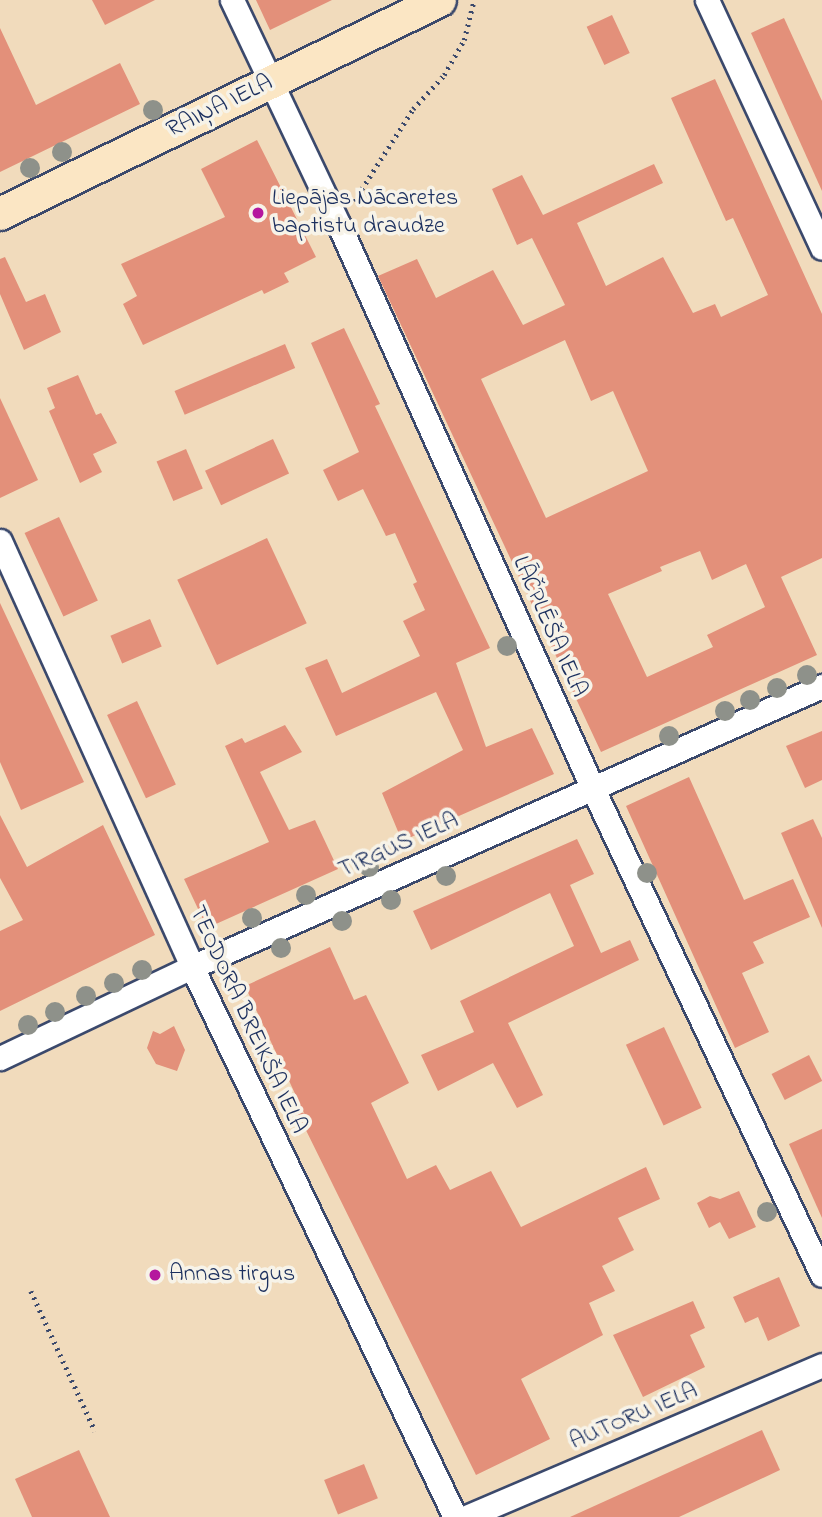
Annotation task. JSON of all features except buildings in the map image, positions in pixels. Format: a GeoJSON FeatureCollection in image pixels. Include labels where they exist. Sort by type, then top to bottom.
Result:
{"type":"FeatureCollection","features":[{"type":"Feature","properties":{"kind":"main road","name":"RAIŅA IELA"},"geometry":{"type":"LineString","coordinates":[[0,214],[440,0]]}},
{"type":"Feature","properties":{"kind":"street","name":"LĀČPLĒŠA IELA"},"geometry":{"type":"LineString","coordinates":[[232,0],[339,225],[593,789],[822,1275]]}},
{"type":"Feature","properties":{"kind":"street"},"geometry":{"type":"LineString","coordinates":[[707,0],[822,248]]}},
{"type":"Feature","properties":{"kind":"street","name":"TEODORA BREIKŠA IELA"},"geometry":{"type":"LineString","coordinates":[[0,541],[192,967],[455,1517]]}},
{"type":"Feature","properties":{"kind":"street","name":"TIRGUS IELA"},"geometry":{"type":"LineString","coordinates":[[0,1058],[192,967],[822,687]]}},
{"type":"Feature","properties":{"kind":"street","name":"AUTORU IELA"},"geometry":{"type":"LineString","coordinates":[[466,1517],[822,1365]]}},
{"type":"Feature","properties":{"kind":"path"},"geometry":{"type":"LineString","coordinates":[[339,225],[393,137],[444,75],[464,40],[474,0]]}},
{"type":"Feature","properties":{"kind":"path"},"geometry":{"type":"LineString","coordinates":[[31,1291],[95,1431]]}},
{"type":"Feature","properties":{"kind":"place","name":"Liepājas Nācaretes baptistu draudze"},"geometry":{"type":"Point","coordinates":[258,213]}},
{"type":"Feature","properties":{"kind":"place","name":"Annas tirgus"},"geometry":{"type":"Point","coordinates":[155,1275]}}]}
